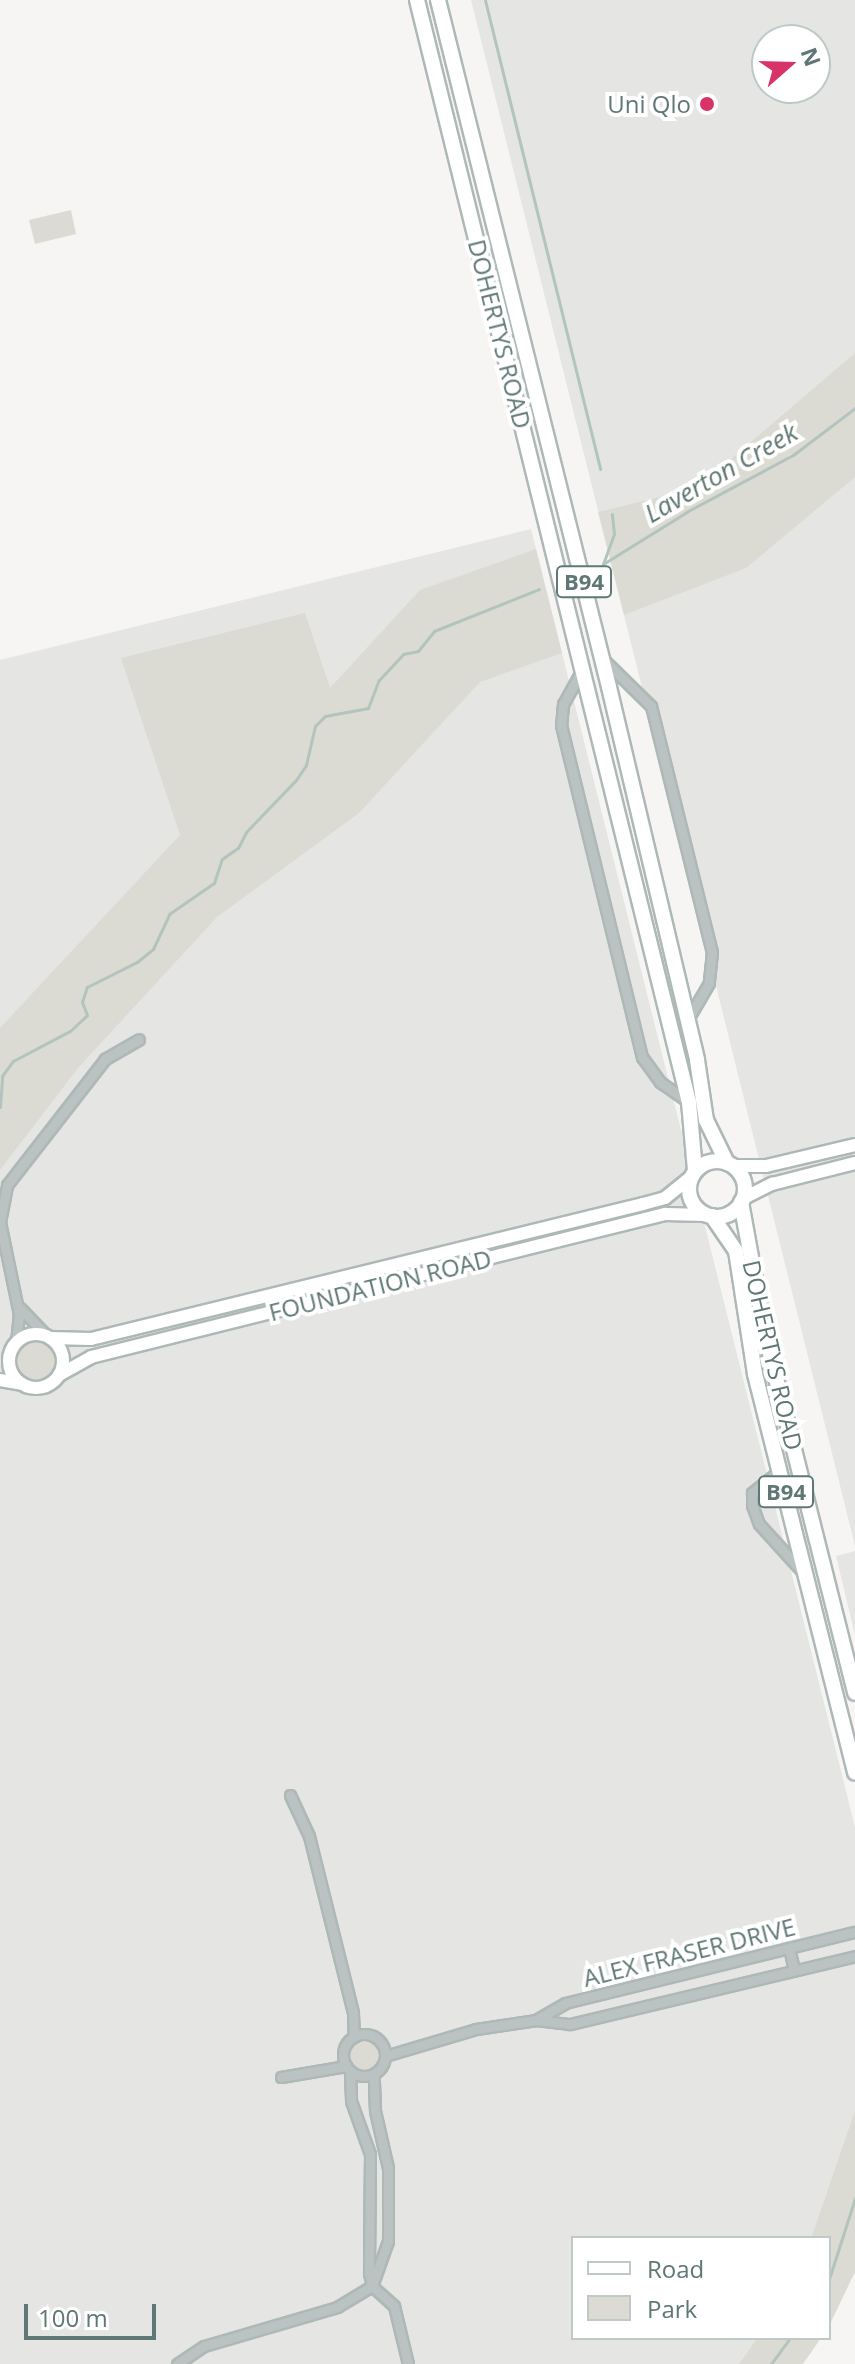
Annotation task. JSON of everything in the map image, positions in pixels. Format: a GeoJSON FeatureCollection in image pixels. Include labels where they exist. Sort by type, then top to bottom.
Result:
{"type":"FeatureCollection","features":[{"type":"Feature","properties":{"kind":"main road","name":"DOHERTYS ROAD"},"geometry":{"type":"LineString","coordinates":[[417,0],[585,667],[689,1102],[694,1173]]}},
{"type":"Feature","properties":{"kind":"main road","name":"DOHERTYS ROAD"},"geometry":{"type":"LineString","coordinates":[[438,0],[602,658],[688,1019],[709,1132],[729,1164]]}},
{"type":"Feature","properties":{"kind":"main road"},"geometry":{"type":"LineString","coordinates":[[694,1173],[710,1162],[729,1164]]}},
{"type":"Feature","properties":{"kind":"main road","name":"B94"},"geometry":{"type":"LineString","coordinates":[[729,1164],[744,1183],[742,1200]]}},
{"type":"Feature","properties":{"kind":"main road","name":"B94"},"geometry":{"type":"LineString","coordinates":[[694,1173],[691,1198],[709,1215]]}},
{"type":"Feature","properties":{"kind":"main road","name":"DOHERTYS ROAD"},"geometry":{"type":"LineString","coordinates":[[742,1200],[765,1334],[855,1693]]}},
{"type":"Feature","properties":{"kind":"main road"},"geometry":{"type":"LineString","coordinates":[[709,1215],[729,1214],[742,1200]]}},
{"type":"Feature","properties":{"kind":"main road","name":"DOHERTYS ROAD"},"geometry":{"type":"LineString","coordinates":[[709,1215],[736,1251],[744,1320],[855,1773]]}},
{"type":"Feature","properties":{"kind":"main road"},"geometry":{"type":"LineString","coordinates":[[831,1673],[849,1668]]}},
{"type":"Feature","properties":{"kind":"street"},"geometry":{"type":"LineString","coordinates":[[602,658],[651,706],[712,952],[709,983],[688,1019]]}},
{"type":"Feature","properties":{"kind":"street"},"geometry":{"type":"LineString","coordinates":[[585,667],[563,704],[561,725],[642,1057],[660,1082],[689,1102]]}},
{"type":"Feature","properties":{"kind":"street"},"geometry":{"type":"LineString","coordinates":[[22,1384],[11,1371],[17,1302],[1,1235],[7,1185],[105,1059],[139,1039]]}},
{"type":"Feature","properties":{"kind":"street"},"geometry":{"type":"LineString","coordinates":[[729,1164],[766,1166],[855,1145]]}},
{"type":"Feature","properties":{"kind":"street"},"geometry":{"type":"LineString","coordinates":[[742,1200],[772,1184],[855,1163]]}},
{"type":"Feature","properties":{"kind":"street","name":"FOUNDATION ROAD"},"geometry":{"type":"LineString","coordinates":[[48,1337],[91,1339],[643,1204],[665,1198],[694,1173]]}},
{"type":"Feature","properties":{"kind":"street","name":"FOUNDATION ROAD"},"geometry":{"type":"LineString","coordinates":[[59,1375],[91,1357],[665,1214],[709,1215]]}},
{"type":"Feature","properties":{"kind":"street"},"geometry":{"type":"LineString","coordinates":[[0,1380],[46,1386],[59,1375],[61,1350],[33,1327],[17,1302]]}},
{"type":"Feature","properties":{"kind":"street"},"geometry":{"type":"LineString","coordinates":[[0,1358],[30,1334],[48,1337]]}},
{"type":"Feature","properties":{"kind":"street","name":"DOHERTYS ROAD"},"geometry":{"type":"LineString","coordinates":[[780,1468],[775,1478],[752,1493],[752,1505],[759,1524],[809,1582]]}},
{"type":"Feature","properties":{"kind":"street"},"geometry":{"type":"LineString","coordinates":[[281,2077],[318,2067],[343,2053],[354,2037],[354,2016],[309,1836],[290,1795]]}},
{"type":"Feature","properties":{"kind":"street","name":"ALEX FRASER DRIVE"},"geometry":{"type":"LineString","coordinates":[[536,2020],[565,2003],[855,1932]]}},
{"type":"Feature","properties":{"kind":"street"},"geometry":{"type":"LineString","coordinates":[[789,1948],[794,1970]]}},
{"type":"Feature","properties":{"kind":"street","name":"ALEX FRASER DRIVE"},"geometry":{"type":"LineString","coordinates":[[382,2045],[406,2046],[536,2020],[570,2024],[855,1956]]}},
{"type":"Feature","properties":{"kind":"street"},"geometry":{"type":"LineString","coordinates":[[680,1976],[685,1997]]}},
{"type":"Feature","properties":{"kind":"street"},"geometry":{"type":"LineString","coordinates":[[177,2364],[204,2346],[337,2307],[372,2286],[388,2241],[388,2168],[374,2074],[385,2056],[382,2045],[366,2035],[354,2016]]}},
{"type":"Feature","properties":{"kind":"street"},"geometry":{"type":"LineString","coordinates":[[354,2037],[366,2035]]}},
{"type":"Feature","properties":{"kind":"street","name":"ALEX FRASER DRIVE"},"geometry":{"type":"LineString","coordinates":[[385,2056],[406,2046]]}},
{"type":"Feature","properties":{"kind":"street"},"geometry":{"type":"LineString","coordinates":[[343,2053],[348,2068],[351,2101],[366,2140],[372,2286],[394,2306],[408,2364]]}},
{"type":"Feature","properties":{"kind":"street"},"geometry":{"type":"LineString","coordinates":[[318,2067],[348,2068],[361,2076],[374,2074]]}},
{"type":"Feature","properties":{"kind":"street"},"geometry":{"type":"LineString","coordinates":[[366,2140],[382,2135]]}},
{"type":"Feature","properties":{"kind":"shaded area"},"geometry":{"type":"Polygon","coordinates":[[[471,0],[855,0],[855,1546],[471,0]]]}},
{"type":"Feature","properties":{"kind":"shaded area"},"geometry":{"type":"Polygon","coordinates":[[[531,529],[855,1827],[855,2110],[812,2236],[571,2236],[571,2340],[756,2340],[739,2364],[0,2364],[0,660],[531,529]]]}},
{"type":"Feature","properties":{"kind":"shaded area"},"geometry":{"type":"Polygon","coordinates":[[[855,1551],[855,1635],[836,1556],[855,1551]]]}},
{"type":"Feature","properties":{"kind":"green space"},"geometry":{"type":"Polygon","coordinates":[[[71,210],[76,234],[35,244],[29,220],[71,210]]]}},
{"type":"Feature","properties":{"kind":"green space"},"geometry":{"type":"Polygon","coordinates":[[[855,353],[855,477],[746,568],[624,615],[598,512],[697,488],[855,353]]]}},
{"type":"Feature","properties":{"kind":"green space"},"geometry":{"type":"Polygon","coordinates":[[[536,549],[562,653],[480,682],[359,813],[217,917],[78,1068],[0,1170],[0,1028],[180,835],[121,658],[305,613],[330,688],[420,590],[536,549]]]}},
{"type":"Feature","properties":{"kind":"green space"},"geometry":{"type":"Polygon","coordinates":[[[36,1342],[49,1348],[55,1361],[49,1374],[36,1380],[23,1374],[17,1361],[23,1348],[36,1342]]]}},
{"type":"Feature","properties":{"kind":"green space"},"geometry":{"type":"Polygon","coordinates":[[[364,2042],[374,2046],[378,2056],[374,2066],[364,2070],[354,2066],[350,2056],[354,2046],[364,2042]]]}},
{"type":"Feature","properties":{"kind":"green space"},"geometry":{"type":"Polygon","coordinates":[[[855,2110],[855,2272],[831,2322],[831,2236],[812,2236],[855,2110]]]}},
{"type":"Feature","properties":{"kind":"green space"},"geometry":{"type":"Polygon","coordinates":[[[756,2340],[820,2340],[803,2364],[739,2364],[756,2340]]]}},
{"type":"Feature","properties":{"kind":"waterway"},"geometry":{"type":"LineString","coordinates":[[485,0],[600,469]]}},
{"type":"Feature","properties":{"kind":"waterway","name":"Laverton Creek"},"geometry":{"type":"LineString","coordinates":[[603,564],[688,511],[793,455],[855,408]]}},
{"type":"Feature","properties":{"kind":"waterway"},"geometry":{"type":"LineString","coordinates":[[603,564],[614,534],[612,514]]}},
{"type":"Feature","properties":{"kind":"waterway","name":"Laverton Creek"},"geometry":{"type":"LineString","coordinates":[[0,1107],[2,1076],[13,1061],[70,1031],[87,1015],[82,1002],[87,987],[137,962],[153,949],[169,914],[214,883],[222,859],[238,848],[246,832],[296,780],[306,765],[315,726],[325,716],[368,708],[379,680],[403,654],[418,651],[434,631],[539,589]]}},
{"type":"Feature","properties":{"kind":"waterway"},"geometry":{"type":"LineString","coordinates":[[831,2273],[855,2198]]}},
{"type":"Feature","properties":{"kind":"waterway"},"geometry":{"type":"LineString","coordinates":[[771,2364],[789,2340]]}},
{"type":"Feature","properties":{"kind":"place","name":"Uni Qlo"},"geometry":{"type":"Point","coordinates":[707,104]}}]}
